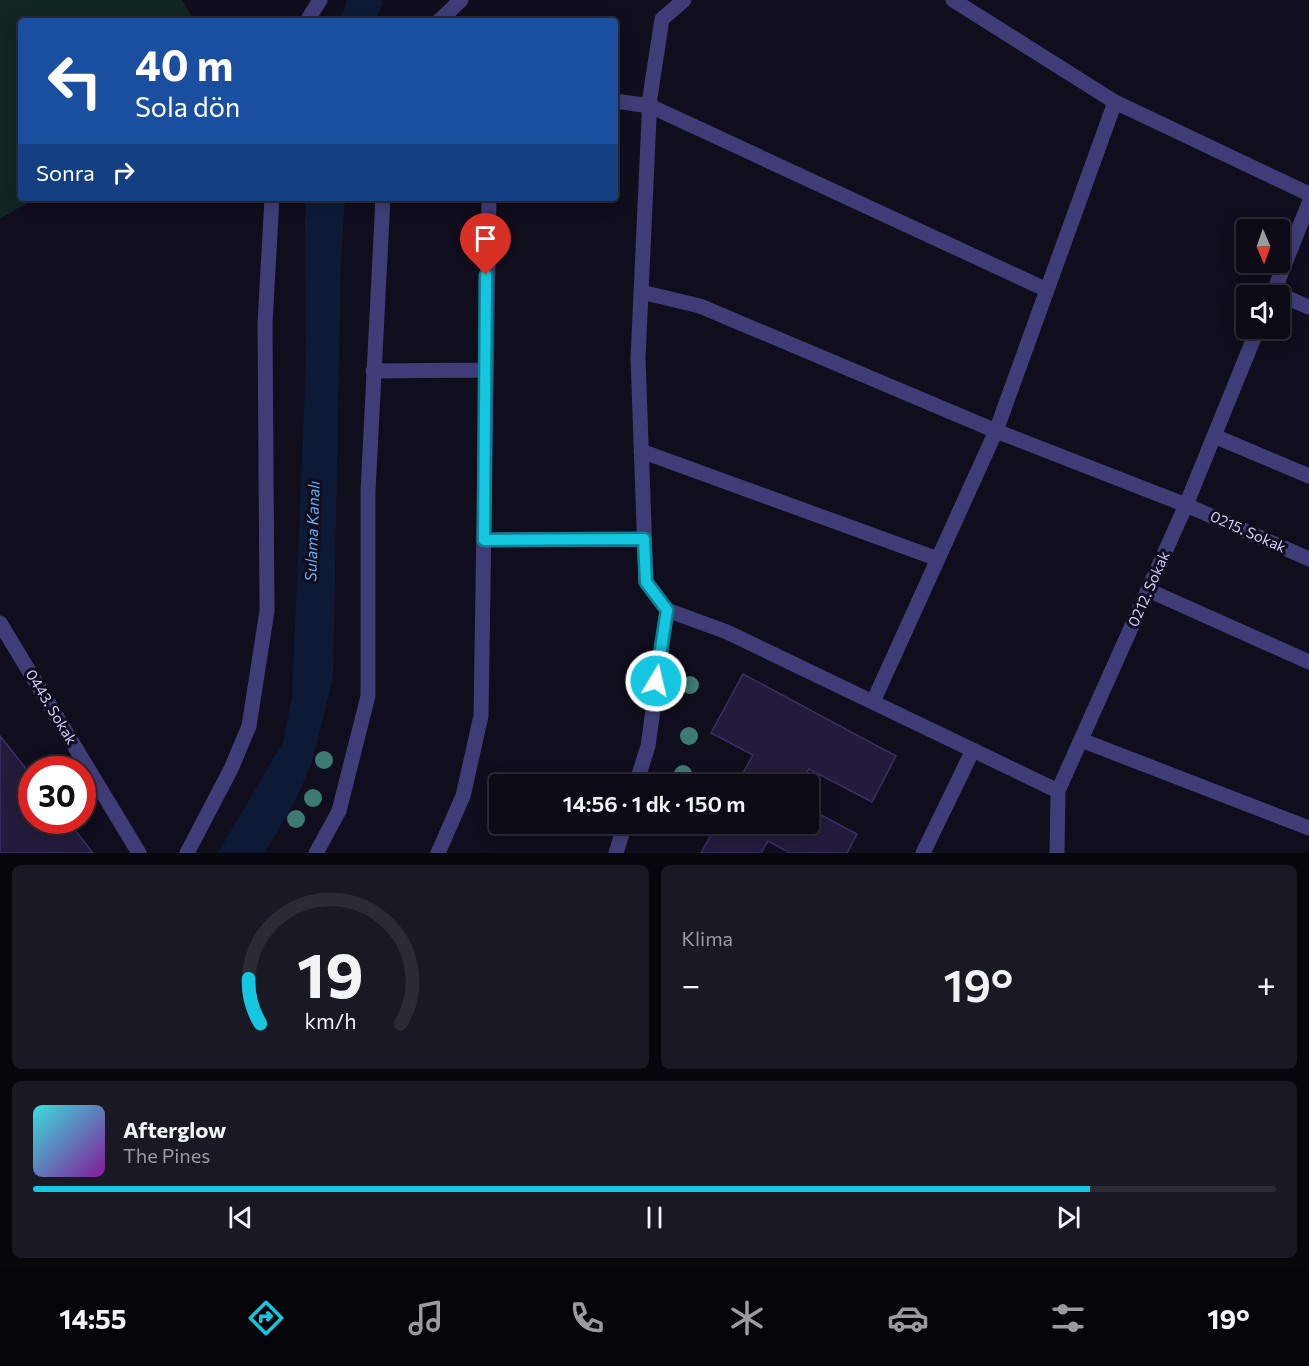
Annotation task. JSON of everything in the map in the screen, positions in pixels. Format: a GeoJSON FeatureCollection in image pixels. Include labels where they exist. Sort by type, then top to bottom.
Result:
{"type":"FeatureCollection","features":[{"type":"Feature","properties":{"kind":"street"},"geometry":{"type":"LineString","coordinates":[[309,18],[320,0]]}},
{"type":"Feature","properties":{"kind":"street"},"geometry":{"type":"LineString","coordinates":[[442,18],[461,0]]}},
{"type":"Feature","properties":{"kind":"street"},"geometry":{"type":"LineString","coordinates":[[684,0],[662,19],[650,106],[638,358],[646,582],[667,610],[727,632],[1058,791]]}},
{"type":"Feature","properties":{"kind":"street"},"geometry":{"type":"LineString","coordinates":[[953,0],[1115,102],[1309,194]]}},
{"type":"Feature","properties":{"kind":"street"},"geometry":{"type":"LineString","coordinates":[[618,101],[650,106],[1047,290]]}},
{"type":"Feature","properties":{"kind":"street"},"geometry":{"type":"LineString","coordinates":[[873,702],[996,431],[1115,102]]}},
{"type":"Feature","properties":{"kind":"street"},"geometry":{"type":"LineString","coordinates":[[187,853],[231,769],[249,726],[267,610],[265,323],[272,201]]}},
{"type":"Feature","properties":{"kind":"street"},"geometry":{"type":"LineString","coordinates":[[316,853],[339,811],[368,696],[368,491],[383,201]]}},
{"type":"Feature","properties":{"kind":"street"},"geometry":{"type":"LineString","coordinates":[[438,853],[463,796],[481,716],[489,201]]}},
{"type":"Feature","properties":{"kind":"street"},"geometry":{"type":"LineString","coordinates":[[1276,285],[1309,203]]}},
{"type":"Feature","properties":{"kind":"street","name":"0215. Sokak"},"geometry":{"type":"LineString","coordinates":[[641,292],[700,306],[996,431],[1186,505],[1309,560]]}},
{"type":"Feature","properties":{"kind":"street"},"geometry":{"type":"LineString","coordinates":[[1290,300],[1309,307]]}},
{"type":"Feature","properties":{"kind":"street","name":"0212. Sokak"},"geometry":{"type":"LineString","coordinates":[[1057,853],[1058,791],[1186,505],[1254,339]]}},
{"type":"Feature","properties":{"kind":"street"},"geometry":{"type":"LineString","coordinates":[[373,371],[485,370]]}},
{"type":"Feature","properties":{"kind":"street"},"geometry":{"type":"LineString","coordinates":[[1214,436],[1309,476]]}},
{"type":"Feature","properties":{"kind":"street"},"geometry":{"type":"LineString","coordinates":[[641,451],[938,559]]}},
{"type":"Feature","properties":{"kind":"street"},"geometry":{"type":"LineString","coordinates":[[484,540],[644,539]]}},
{"type":"Feature","properties":{"kind":"street"},"geometry":{"type":"LineString","coordinates":[[1148,590],[1309,662]]}},
{"type":"Feature","properties":{"kind":"street"},"geometry":{"type":"LineString","coordinates":[[639,774],[648,746],[667,610]]}},
{"type":"Feature","properties":{"kind":"street","name":"0443. Sokak"},"geometry":{"type":"LineString","coordinates":[[0,624],[139,853]]}},
{"type":"Feature","properties":{"kind":"street"},"geometry":{"type":"LineString","coordinates":[[1081,740],[1309,828]]}},
{"type":"Feature","properties":{"kind":"street"},"geometry":{"type":"LineString","coordinates":[[923,853],[973,750]]}},
{"type":"Feature","properties":{"kind":"street"},"geometry":{"type":"LineString","coordinates":[[616,853],[622,834]]}},
{"type":"Feature","properties":{"kind":"green space"},"geometry":{"type":"Polygon","coordinates":[[[0,0],[182,0],[193,18],[18,18],[18,201],[30,201],[0,219],[0,0]]]}},
{"type":"Feature","properties":{"kind":"water"},"geometry":{"type":"Polygon","coordinates":[[[347,0],[381,0],[383,3],[376,18],[341,18],[347,0]]]}},
{"type":"Feature","properties":{"kind":"water","name":"Sulama Kanalı"},"geometry":{"type":"Polygon","coordinates":[[[305,201],[345,201],[341,259],[333,677],[312,762],[297,797],[265,853],[218,853],[283,742],[292,696],[306,363],[305,201]]]}},
{"type":"Feature","properties":{"kind":"building"},"geometry":{"type":"Polygon","coordinates":[[[743,674],[896,756],[872,802],[809,769],[806,774],[743,774],[753,755],[711,733],[743,674]]]}},
{"type":"Feature","properties":{"kind":"building"},"geometry":{"type":"Polygon","coordinates":[[[0,736],[18,758],[18,834],[78,834],[93,853],[0,853],[0,736]]]}},
{"type":"Feature","properties":{"kind":"building"},"geometry":{"type":"Polygon","coordinates":[[[819,814],[857,834],[847,853],[790,853],[768,841],[761,853],[701,853],[711,834],[819,834],[819,814]]]}},
{"type":"Feature","properties":{"kind":"route"},"geometry":{"type":"LineString","coordinates":[[486,275],[484,540],[644,539],[646,582],[667,610],[656,681]]}}]}
